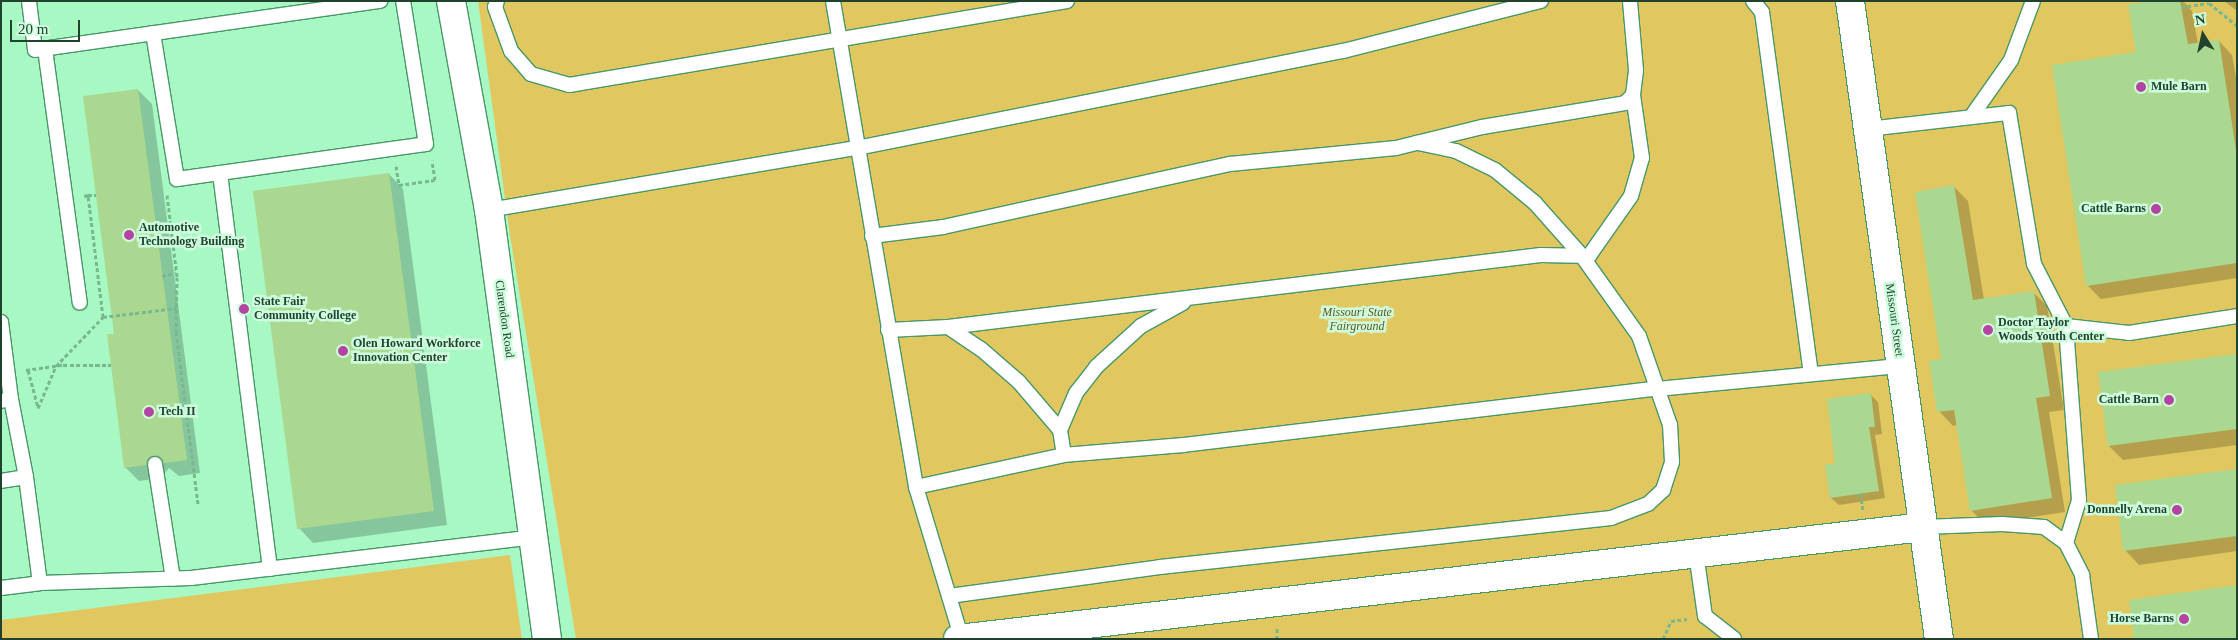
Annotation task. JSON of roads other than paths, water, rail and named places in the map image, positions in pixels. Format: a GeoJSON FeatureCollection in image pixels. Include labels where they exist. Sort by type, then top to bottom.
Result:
{"type":"FeatureCollection","features":[{"type":"Feature","properties":{"kind":"street","name":"Clarendon Road"},"geometry":{"type":"LineString","coordinates":[[451,1],[489,210],[547,639]]}},
{"type":"Feature","properties":{"kind":"street","name":"Missouri Street"},"geometry":{"type":"LineString","coordinates":[[1850,1],[1939,639]]}},
{"type":"Feature","properties":{"kind":"street"},"geometry":{"type":"LineString","coordinates":[[958,639],[1922,527]]}},
{"type":"Feature","properties":{"kind":"lane"},"geometry":{"type":"LineString","coordinates":[[28,1],[35,50],[382,1]]}},
{"type":"Feature","properties":{"kind":"lane"},"geometry":{"type":"LineString","coordinates":[[153,34],[177,179],[426,144],[403,1]]}},
{"type":"Feature","properties":{"kind":"lane"},"geometry":{"type":"LineString","coordinates":[[497,1],[495,7],[511,51],[531,74],[569,85],[1067,1]]}},
{"type":"Feature","properties":{"kind":"lane"},"geometry":{"type":"LineString","coordinates":[[834,1],[857,148],[916,487],[962,638]]}},
{"type":"Feature","properties":{"kind":"lane"},"geometry":{"type":"LineString","coordinates":[[489,210],[857,148],[1343,51],[1540,1]]}},
{"type":"Feature","properties":{"kind":"lane"},"geometry":{"type":"LineString","coordinates":[[888,330],[948,327],[1541,255],[1589,256],[1631,196],[1642,158],[1633,95],[1636,70],[1630,1]]}},
{"type":"Feature","properties":{"kind":"lane"},"geometry":{"type":"LineString","coordinates":[[1753,1],[1762,12],[1811,374]]}},
{"type":"Feature","properties":{"kind":"lane"},"geometry":{"type":"LineString","coordinates":[[1971,117],[2011,60],[2033,1]]}},
{"type":"Feature","properties":{"kind":"lane"},"geometry":{"type":"LineString","coordinates":[[45,48],[80,303]]}},
{"type":"Feature","properties":{"kind":"lane"},"geometry":{"type":"LineString","coordinates":[[872,236],[943,227],[1230,164],[1396,148],[1482,128],[1625,103],[1633,95]]}},
{"type":"Feature","properties":{"kind":"lane"},"geometry":{"type":"LineString","coordinates":[[1868,129],[2009,113],[2034,264],[2066,326],[2079,500],[2066,543]]}},
{"type":"Feature","properties":{"kind":"lane"},"geometry":{"type":"LineString","coordinates":[[949,596],[1160,567],[1611,518],[1648,504],[1663,490],[1672,462],[1670,425],[1639,336],[1582,256],[1535,203],[1495,170],[1456,151],[1417,143]]}},
{"type":"Feature","properties":{"kind":"lane"},"geometry":{"type":"LineString","coordinates":[[220,173],[270,569]]}},
{"type":"Feature","properties":{"kind":"lane"},"geometry":{"type":"LineString","coordinates":[[1060,430],[1076,393],[1096,367],[1141,326],[1191,299]]}},
{"type":"Feature","properties":{"kind":"lane"},"geometry":{"type":"LineString","coordinates":[[2066,326],[2129,333],[2237,316]]}},
{"type":"Feature","properties":{"kind":"lane"},"geometry":{"type":"LineString","coordinates":[[1,322],[8,374],[6,400],[26,477],[40,583]]}},
{"type":"Feature","properties":{"kind":"lane"},"geometry":{"type":"LineString","coordinates":[[948,327],[981,349],[1019,382],[1060,430],[1064,455]]}},
{"type":"Feature","properties":{"kind":"lane"},"geometry":{"type":"LineString","coordinates":[[916,487],[1064,455],[1183,445],[1656,389],[1900,366]]}},
{"type":"Feature","properties":{"kind":"lane"},"geometry":{"type":"LineString","coordinates":[[155,464],[173,579]]}},
{"type":"Feature","properties":{"kind":"lane"},"geometry":{"type":"LineString","coordinates":[[1,481],[26,477]]}},
{"type":"Feature","properties":{"kind":"lane"},"geometry":{"type":"LineString","coordinates":[[1922,527],[2002,524],[2044,527],[2066,543],[2082,575],[2091,639]]}},
{"type":"Feature","properties":{"kind":"lane"},"geometry":{"type":"LineString","coordinates":[[1,588],[40,583],[173,579],[533,537]]}},
{"type":"Feature","properties":{"kind":"lane"},"geometry":{"type":"LineString","coordinates":[[1696,553],[1705,616],[1734,639]]}},
{"type":"Feature","properties":{"kind":"place","name":"Mule Barn"},"geometry":{"type":"Point","coordinates":[2141,87]}},
{"type":"Feature","properties":{"kind":"place","name":"Cattle Barns"},"geometry":{"type":"Point","coordinates":[2156,209]}},
{"type":"Feature","properties":{"kind":"place","name":"Automotive Technology Building"},"geometry":{"type":"Point","coordinates":[129,235]}},
{"type":"Feature","properties":{"kind":"place","name":"State Fair Community College"},"geometry":{"type":"Point","coordinates":[244,309]}},
{"type":"Feature","properties":{"kind":"place","name":"Doctor Taylor Woods Youth Center"},"geometry":{"type":"Point","coordinates":[1988,330]}},
{"type":"Feature","properties":{"kind":"place","name":"Olen Howard Workforce Innovation Center"},"geometry":{"type":"Point","coordinates":[343,351]}},
{"type":"Feature","properties":{"kind":"place","name":"Cattle Barn"},"geometry":{"type":"Point","coordinates":[2169,400]}},
{"type":"Feature","properties":{"kind":"place","name":"Tech II"},"geometry":{"type":"Point","coordinates":[149,412]}},
{"type":"Feature","properties":{"kind":"place","name":"Donnelly Arena"},"geometry":{"type":"Point","coordinates":[2177,510]}},
{"type":"Feature","properties":{"kind":"place","name":"Horse Barns"},"geometry":{"type":"Point","coordinates":[2184,619]}},
{"type":"Feature","properties":{"kind":"park label","name":"Missouri State Fairground"},"geometry":{"type":"Point","coordinates":[1357,320]}}]}
